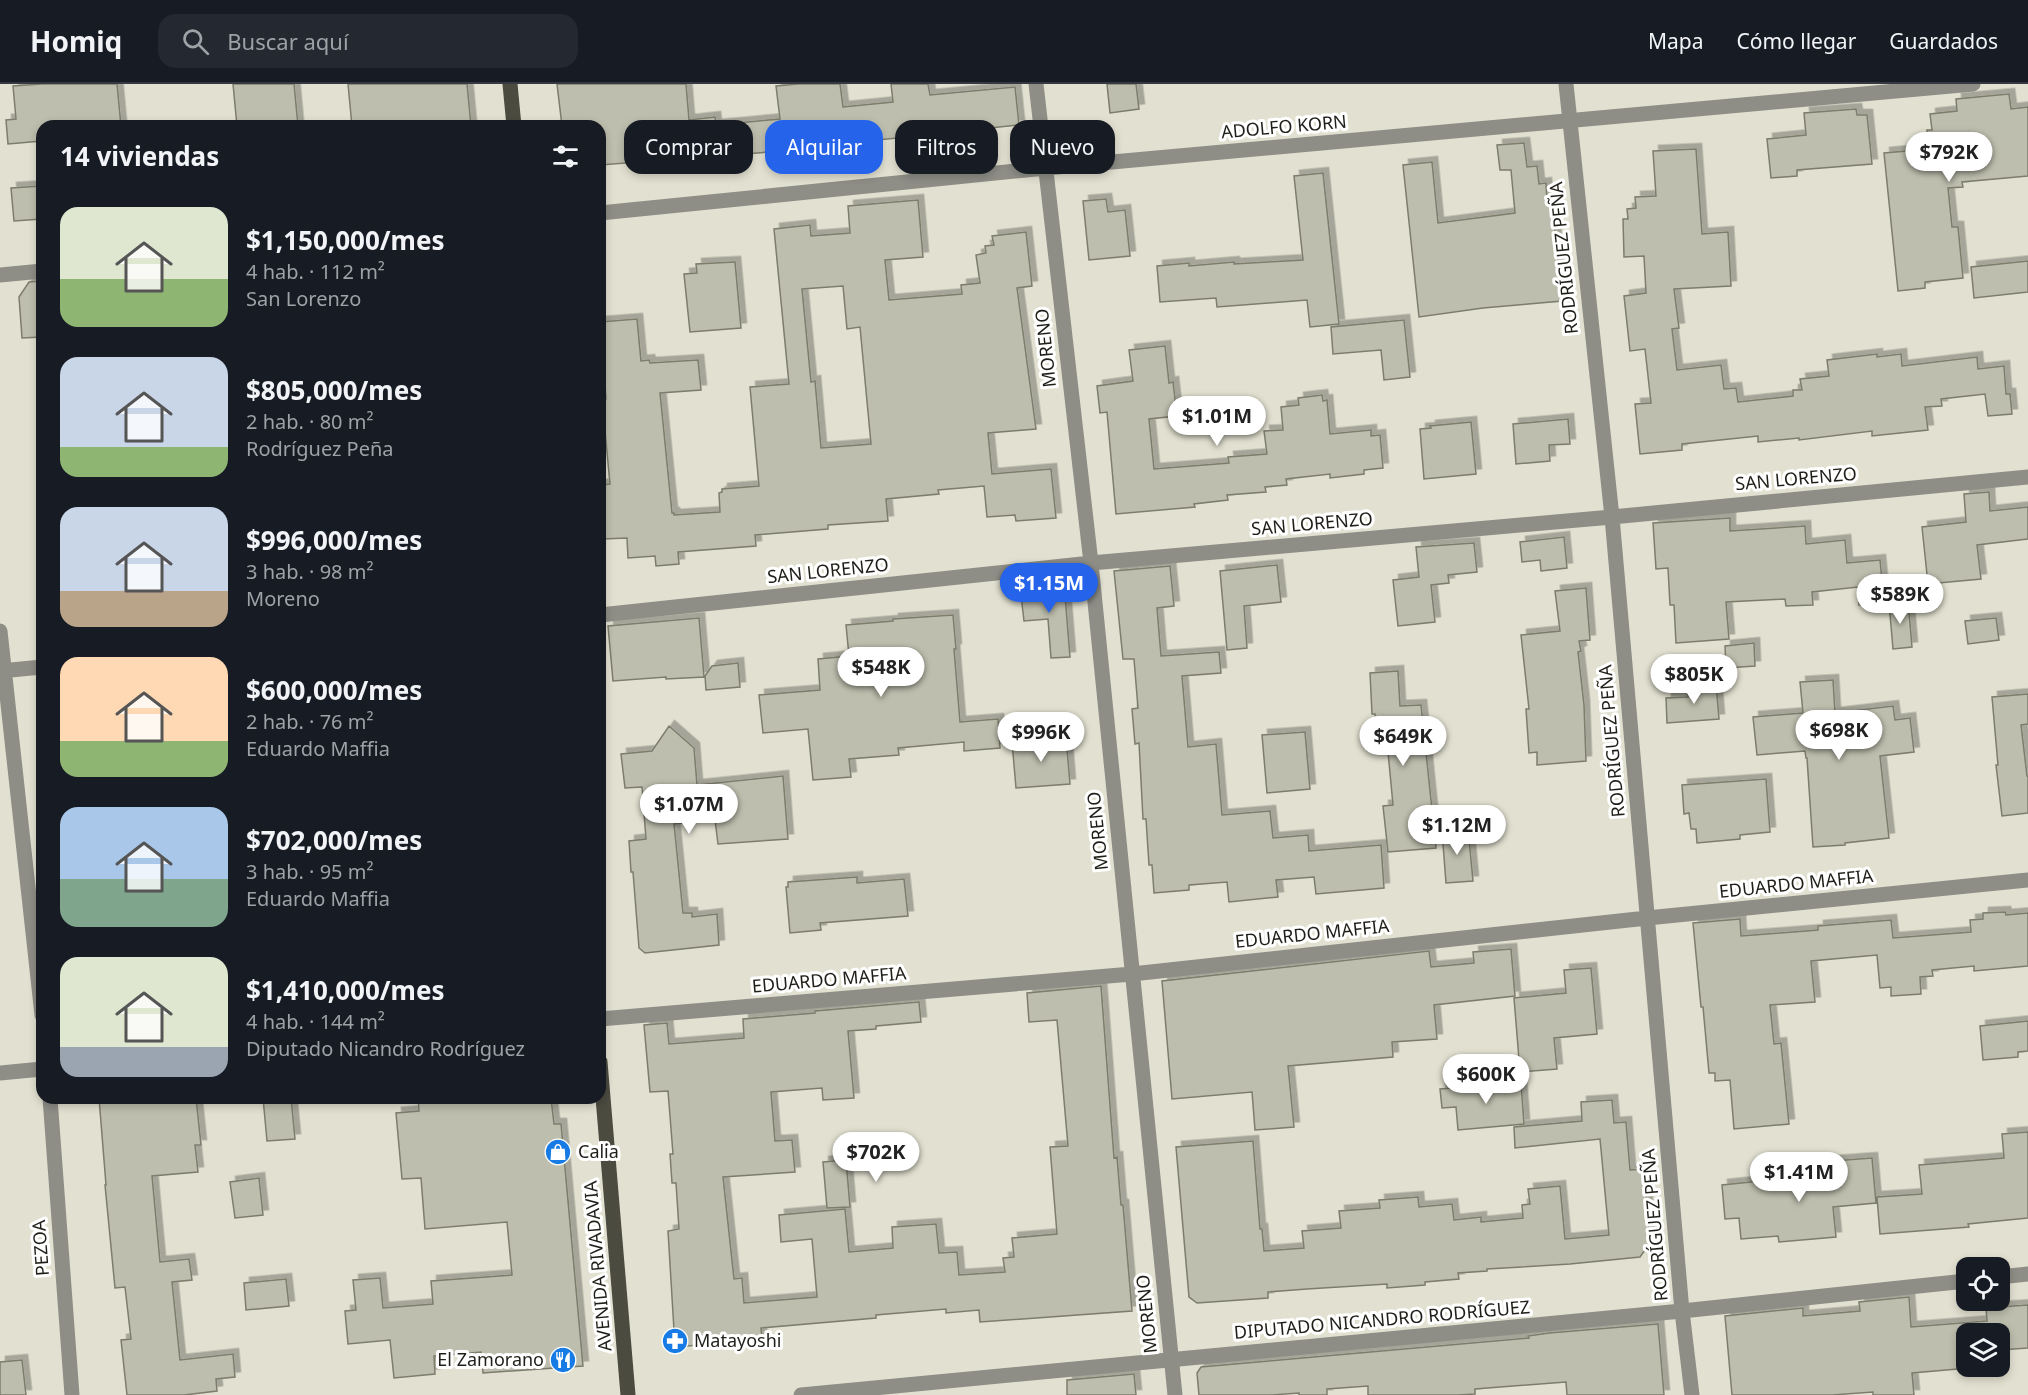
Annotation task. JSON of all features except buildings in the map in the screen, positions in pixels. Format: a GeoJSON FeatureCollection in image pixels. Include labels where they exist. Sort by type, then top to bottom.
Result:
{"type":"FeatureCollection","features":[{"type":"Feature","properties":{"kind":"main road"},"geometry":{"type":"LineString","coordinates":[[510,84],[513,120]]}},
{"type":"Feature","properties":{"kind":"main road","name":"AVENIDA RIVADAVIA"},"geometry":{"type":"LineString","coordinates":[[604,1104],[628,1395]]}},
{"type":"Feature","properties":{"kind":"street","name":"MORENO"},"geometry":{"type":"LineString","coordinates":[[1036,84],[1040,120]]}},
{"type":"Feature","properties":{"kind":"street","name":"RODRÍGUEZ PEÑA"},"geometry":{"type":"LineString","coordinates":[[1566,84],[1612,517],[1682,1311],[1692,1395]]}},
{"type":"Feature","properties":{"kind":"street","name":"ADOLFO KORN"},"geometry":{"type":"LineString","coordinates":[[1115,162],[1972,84]]}},
{"type":"Feature","properties":{"kind":"street","name":"ADOLFO KORN"},"geometry":{"type":"LineString","coordinates":[[606,212],[1010,172]]}},
{"type":"Feature","properties":{"kind":"street","name":"MORENO"},"geometry":{"type":"LineString","coordinates":[[1047,174],[1090,563],[1175,1395]]}},
{"type":"Feature","properties":{"kind":"street"},"geometry":{"type":"LineString","coordinates":[[0,275],[36,272]]}},
{"type":"Feature","properties":{"kind":"street","name":"SAN LORENZO"},"geometry":{"type":"LineString","coordinates":[[606,614],[1090,563],[1612,517],[2028,477]]}},
{"type":"Feature","properties":{"kind":"street"},"geometry":{"type":"LineString","coordinates":[[0,631],[2,670],[36,963]]}},
{"type":"Feature","properties":{"kind":"street"},"geometry":{"type":"LineString","coordinates":[[2,670],[36,667]]}},
{"type":"Feature","properties":{"kind":"street","name":"EDUARDO MAFFIA"},"geometry":{"type":"LineString","coordinates":[[606,1018],[1132,974],[1647,918],[2028,880]]}},
{"type":"Feature","properties":{"kind":"street"},"geometry":{"type":"LineString","coordinates":[[0,1073],[36,1070]]}},
{"type":"Feature","properties":{"kind":"street","name":"PEZOA"},"geometry":{"type":"LineString","coordinates":[[50,1104],[72,1395]]}},
{"type":"Feature","properties":{"kind":"street"},"geometry":{"type":"LineString","coordinates":[[2010,1276],[2028,1274]]}},
{"type":"Feature","properties":{"kind":"street","name":"DIPUTADO NICANDRO RODRÍGUEZ"},"geometry":{"type":"LineString","coordinates":[[801,1395],[1682,1311],[1956,1282]]}},
{"type":"Feature","properties":{"kind":"place","name":"Calia"},"geometry":{"type":"Point","coordinates":[558,1152]}},
{"type":"Feature","properties":{"kind":"place","name":"Matayoshi"},"geometry":{"type":"Point","coordinates":[675,1341]}},
{"type":"Feature","properties":{"kind":"place","name":"El Zamorano"},"geometry":{"type":"Point","coordinates":[563,1360]}}]}
